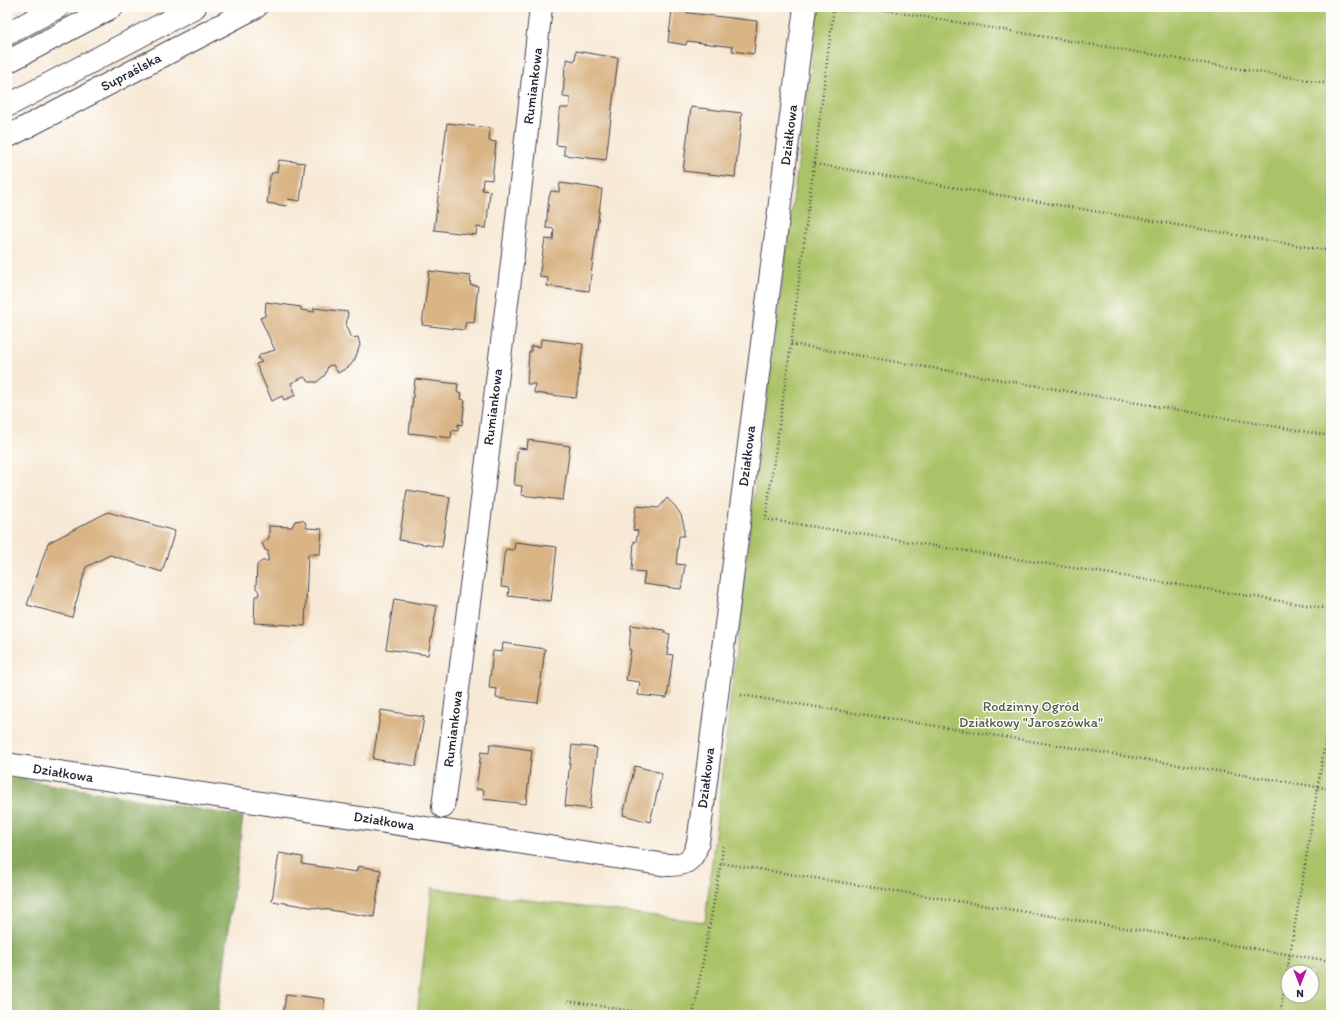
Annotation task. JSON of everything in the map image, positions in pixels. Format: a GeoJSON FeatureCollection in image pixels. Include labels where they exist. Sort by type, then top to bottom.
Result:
{"type":"FeatureCollection","features":[{"type":"Feature","properties":{"kind":"street"},"geometry":{"type":"LineString","coordinates":[[7,34],[58,7]]}},
{"type":"Feature","properties":{"kind":"street"},"geometry":{"type":"LineString","coordinates":[[7,62],[112,7]]}},
{"type":"Feature","properties":{"kind":"street"},"geometry":{"type":"LineString","coordinates":[[7,106],[195,7]]}},
{"type":"Feature","properties":{"kind":"street","name":"Supraślska"},"geometry":{"type":"LineString","coordinates":[[7,138],[256,7]]}},
{"type":"Feature","properties":{"kind":"street","name":"Rumiankowa"},"geometry":{"type":"LineString","coordinates":[[443,807],[511,271],[541,7]]}},
{"type":"Feature","properties":{"kind":"street","name":"Działkowa"},"geometry":{"type":"LineString","coordinates":[[7,764],[667,865],[678,866],[690,859],[697,850],[699,836],[805,7]]}},
{"type":"Feature","properties":{"kind":"path"},"geometry":{"type":"LineString","coordinates":[[764,527],[791,344],[834,7]]}},
{"type":"Feature","properties":{"kind":"path"},"geometry":{"type":"LineString","coordinates":[[865,7],[1331,84]]}},
{"type":"Feature","properties":{"kind":"path"},"geometry":{"type":"LineString","coordinates":[[814,164],[1331,250]]}},
{"type":"Feature","properties":{"kind":"path"},"geometry":{"type":"LineString","coordinates":[[791,344],[1331,436]]}},
{"type":"Feature","properties":{"kind":"path"},"geometry":{"type":"LineString","coordinates":[[765,519],[1331,609]]}},
{"type":"Feature","properties":{"kind":"path"},"geometry":{"type":"LineString","coordinates":[[740,703],[742,688]]}},
{"type":"Feature","properties":{"kind":"path"},"geometry":{"type":"LineString","coordinates":[[741,695],[1331,789]]}},
{"type":"Feature","properties":{"kind":"path"},"geometry":{"type":"LineString","coordinates":[[1280,1015],[1331,707]]}},
{"type":"Feature","properties":{"kind":"path"},"geometry":{"type":"LineString","coordinates":[[693,1015],[724,840]]}},
{"type":"Feature","properties":{"kind":"path"},"geometry":{"type":"LineString","coordinates":[[721,863],[1331,961]]}},
{"type":"Feature","properties":{"kind":"path"},"geometry":{"type":"LineString","coordinates":[[568,1001],[656,1015]]}},
{"type":"Feature","properties":{"kind":"green space","name":"Rodzinny Ogród Działkowy \"Jaroszówka\""},"geometry":{"type":"Polygon","coordinates":[[[819,7],[1331,7],[1331,1015],[417,1015],[432,888],[705,922],[755,485],[819,7]]]}},
{"type":"Feature","properties":{"kind":"green space"},"geometry":{"type":"Polygon","coordinates":[[[7,777],[243,817],[218,1015],[7,1015],[7,777]]]}},
{"type":"Feature","properties":{"kind":"building"},"geometry":{"type":"Polygon","coordinates":[[[672,11],[757,21],[754,54],[732,51],[733,47],[687,41],[686,45],[668,42],[672,11]]]}},
{"type":"Feature","properties":{"kind":"building"},"geometry":{"type":"Polygon","coordinates":[[[576,51],[618,58],[606,160],[564,155],[564,146],[556,145],[561,108],[569,108],[570,103],[570,98],[563,97],[565,65],[567,65],[567,59],[575,61],[576,51]]]}},
{"type":"Feature","properties":{"kind":"building"},"geometry":{"type":"Polygon","coordinates":[[[691,107],[742,113],[735,177],[683,171],[691,107]]]}},
{"type":"Feature","properties":{"kind":"building"},"geometry":{"type":"Polygon","coordinates":[[[447,123],[490,128],[489,141],[496,142],[492,180],[483,179],[482,190],[490,191],[486,228],[477,227],[476,235],[434,230],[447,123]]]}},
{"type":"Feature","properties":{"kind":"building"},"geometry":{"type":"Polygon","coordinates":[[[279,160],[305,163],[300,201],[288,199],[287,206],[267,203],[270,177],[272,173],[277,172],[279,160]]]}},
{"type":"Feature","properties":{"kind":"building"},"geometry":{"type":"Polygon","coordinates":[[[560,183],[602,189],[589,291],[547,286],[548,278],[540,277],[545,239],[553,240],[554,229],[546,228],[549,197],[551,191],[559,192],[560,183]]]}},
{"type":"Feature","properties":{"kind":"building"},"geometry":{"type":"Polygon","coordinates":[[[429,271],[471,276],[470,285],[478,286],[474,323],[466,322],[464,330],[422,325],[429,271]]]}},
{"type":"Feature","properties":{"kind":"building"},"geometry":{"type":"Polygon","coordinates":[[[266,302],[301,307],[301,310],[314,312],[314,308],[348,312],[346,327],[351,338],[358,337],[360,345],[355,359],[350,366],[338,373],[333,365],[328,366],[325,375],[317,382],[309,382],[304,377],[291,383],[296,395],[284,400],[282,396],[272,401],[256,364],[262,362],[258,358],[261,354],[275,350],[260,318],[265,316],[266,302]]]}},
{"type":"Feature","properties":{"kind":"building"},"geometry":{"type":"Polygon","coordinates":[[[541,339],[583,344],[576,398],[534,393],[535,384],[527,384],[529,352],[531,352],[531,346],[540,347],[541,339]]]}},
{"type":"Feature","properties":{"kind":"building"},"geometry":{"type":"Polygon","coordinates":[[[415,379],[458,384],[457,392],[462,393],[461,399],[465,400],[462,425],[458,424],[458,431],[452,430],[451,438],[409,433],[415,379]]]}},
{"type":"Feature","properties":{"kind":"building"},"geometry":{"type":"Polygon","coordinates":[[[528,440],[570,446],[563,500],[521,495],[522,486],[514,485],[517,454],[519,448],[527,449],[528,440]]]}},
{"type":"Feature","properties":{"kind":"building"},"geometry":{"type":"Polygon","coordinates":[[[407,490],[450,497],[442,547],[399,540],[407,490]]]}},
{"type":"Feature","properties":{"kind":"building"},"geometry":{"type":"Polygon","coordinates":[[[667,498],[681,515],[684,526],[684,536],[679,536],[676,564],[685,565],[681,589],[643,584],[645,572],[632,571],[634,541],[636,542],[638,531],[633,530],[636,506],[659,508],[667,498]]]}},
{"type":"Feature","properties":{"kind":"building"},"geometry":{"type":"Polygon","coordinates":[[[108,512],[175,531],[162,572],[110,555],[86,567],[72,617],[27,605],[48,543],[108,512]]]}},
{"type":"Feature","properties":{"kind":"building"},"geometry":{"type":"Polygon","coordinates":[[[302,520],[305,522],[307,528],[322,529],[320,554],[308,554],[305,626],[254,623],[255,596],[258,596],[259,592],[256,588],[257,565],[262,561],[268,561],[268,551],[265,550],[262,543],[269,538],[269,526],[292,527],[295,521],[302,520]]]}},
{"type":"Feature","properties":{"kind":"building"},"geometry":{"type":"Polygon","coordinates":[[[515,542],[557,547],[551,601],[508,596],[509,588],[501,587],[504,555],[506,549],[514,550],[515,542]]]}},
{"type":"Feature","properties":{"kind":"building"},"geometry":{"type":"Polygon","coordinates":[[[394,599],[437,606],[428,655],[386,649],[394,599]]]}},
{"type":"Feature","properties":{"kind":"building"},"geometry":{"type":"Polygon","coordinates":[[[631,625],[665,630],[665,633],[670,634],[667,654],[673,655],[667,698],[638,695],[640,682],[626,680],[631,650],[629,650],[631,625]]]}},
{"type":"Feature","properties":{"kind":"building"},"geometry":{"type":"Polygon","coordinates":[[[503,643],[545,649],[538,703],[496,698],[497,689],[489,688],[493,651],[502,652],[503,643]]]}},
{"type":"Feature","properties":{"kind":"building"},"geometry":{"type":"Polygon","coordinates":[[[381,710],[424,717],[416,766],[373,759],[381,710]]]}},
{"type":"Feature","properties":{"kind":"building"},"geometry":{"type":"Polygon","coordinates":[[[490,744],[532,750],[526,804],[483,799],[484,790],[476,789],[481,752],[489,753],[490,744]]]}},
{"type":"Feature","properties":{"kind":"building"},"geometry":{"type":"Polygon","coordinates":[[[572,745],[597,748],[590,809],[565,806],[572,745]]]}},
{"type":"Feature","properties":{"kind":"building"},"geometry":{"type":"Polygon","coordinates":[[[635,766],[662,773],[650,822],[623,815],[635,766]]]}},
{"type":"Feature","properties":{"kind":"building"},"geometry":{"type":"Polygon","coordinates":[[[279,853],[303,857],[302,864],[356,872],[358,866],[381,870],[374,917],[272,901],[279,853]]]}},
{"type":"Feature","properties":{"kind":"building"},"geometry":{"type":"Polygon","coordinates":[[[286,994],[325,999],[323,1015],[283,1015],[286,994]]]}}]}
